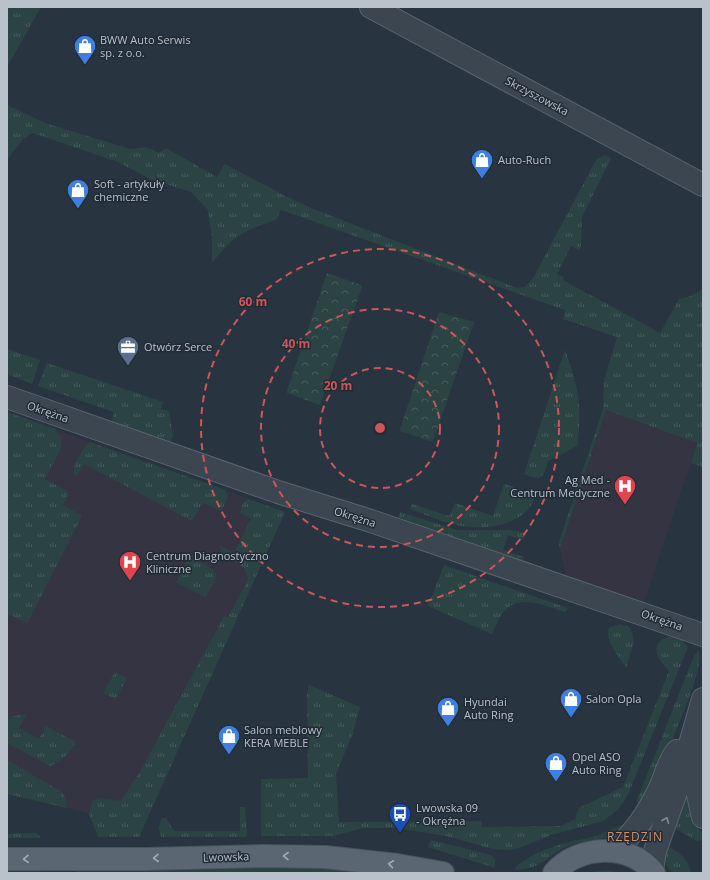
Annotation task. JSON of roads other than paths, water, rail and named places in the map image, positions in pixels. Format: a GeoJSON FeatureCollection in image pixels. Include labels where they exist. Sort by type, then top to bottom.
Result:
{"type":"FeatureCollection","features":[{"type":"Feature","properties":{"kind":"main road"},"geometry":{"type":"LineString","coordinates":[[554,873],[576,856],[595,851],[615,851],[629,856],[653,872]]}},
{"type":"Feature","properties":{"kind":"main road","name":"Lwowska"},"geometry":{"type":"LineString","coordinates":[[7,859],[146,859],[325,856],[397,865],[443,873]]}},
{"type":"Feature","properties":{"kind":"street","name":"Skrzyszowska"},"geometry":{"type":"LineString","coordinates":[[371,7],[703,185]]}},
{"type":"Feature","properties":{"kind":"street","name":"Okrężna"},"geometry":{"type":"LineString","coordinates":[[7,397],[278,492],[370,521],[703,635]]}},
{"type":"Feature","properties":{"kind":"street"},"geometry":{"type":"LineString","coordinates":[[653,872],[657,845],[677,789],[703,699]]}},
{"type":"Feature","properties":{"kind":"street"},"geometry":{"type":"LineString","coordinates":[[692,733],[697,790],[703,817]]}},
{"type":"Feature","properties":{"kind":"street"},"geometry":{"type":"LineString","coordinates":[[615,851],[640,824],[661,786],[672,758],[692,733]]}},
{"type":"Feature","properties":{"kind":"place","name":"BWW Auto Serwis sp. z o.o."},"geometry":{"type":"Point","coordinates":[85,66]}},
{"type":"Feature","properties":{"kind":"place","name":"Auto-Ruch"},"geometry":{"type":"Point","coordinates":[482,180]}},
{"type":"Feature","properties":{"kind":"place","name":"Soft - artykuły chemiczne"},"geometry":{"type":"Point","coordinates":[78,210]}},
{"type":"Feature","properties":{"kind":"place","name":"Otwórz Serce"},"geometry":{"type":"Point","coordinates":[128,366]}},
{"type":"Feature","properties":{"kind":"place","name":"Ag Med - Centrum Medyczne"},"geometry":{"type":"Point","coordinates":[625,506]}},
{"type":"Feature","properties":{"kind":"place","name":"Centrum Diagnostyczno Kliniczne"},"geometry":{"type":"Point","coordinates":[130,582]}},
{"type":"Feature","properties":{"kind":"place","name":"Salon Opla"},"geometry":{"type":"Point","coordinates":[571,718]}},
{"type":"Feature","properties":{"kind":"place","name":"Hyundai Auto Ring"},"geometry":{"type":"Point","coordinates":[448,728]}},
{"type":"Feature","properties":{"kind":"place","name":"Salon meblowy KERA MEBLE"},"geometry":{"type":"Point","coordinates":[229,756]}},
{"type":"Feature","properties":{"kind":"place","name":"Opel ASO Auto Ring"},"geometry":{"type":"Point","coordinates":[556,782]}},
{"type":"Feature","properties":{"kind":"place","name":"Lwowska 09 - Okrężna"},"geometry":{"type":"Point","coordinates":[400,834]}},
{"type":"Feature","properties":{"kind":"district","name":"RZĘDZIN"},"geometry":{"type":"Point","coordinates":[635,837]}}]}
